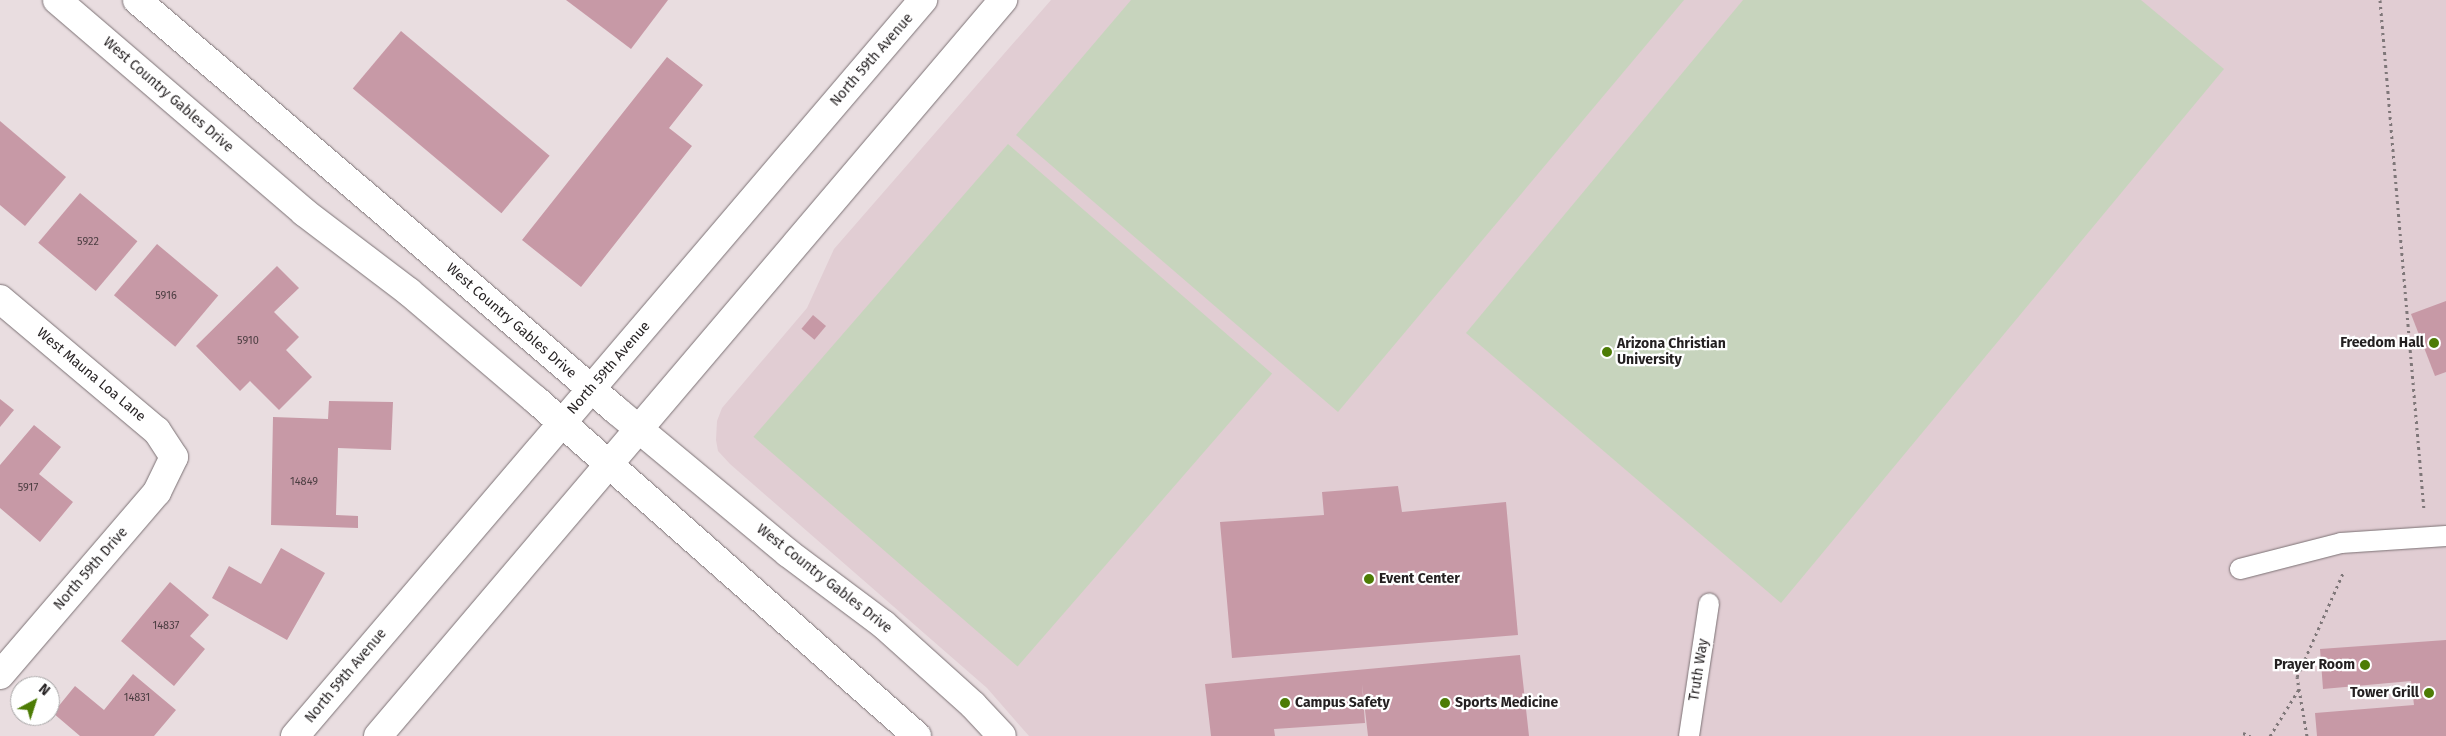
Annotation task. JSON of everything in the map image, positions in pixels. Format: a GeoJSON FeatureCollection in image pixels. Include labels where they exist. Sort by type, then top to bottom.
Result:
{"type":"FeatureCollection","features":[{"type":"Feature","properties":{"kind":"street","name":"West Country Gables Drive"},"geometry":{"type":"LineString","coordinates":[[57,0],[304,212],[410,292],[611,464],[918,736]]}},
{"type":"Feature","properties":{"kind":"street","name":"West Country Gables Drive"},"geometry":{"type":"LineString","coordinates":[[136,0],[592,390],[788,553],[884,624],[1002,736]]}},
{"type":"Feature","properties":{"kind":"street","name":"North 59th Avenue"},"geometry":{"type":"LineString","coordinates":[[294,736],[562,422],[592,390],[923,0]]}},
{"type":"Feature","properties":{"kind":"street"},"geometry":{"type":"LineString","coordinates":[[378,736],[640,430],[1003,0]]}},
{"type":"Feature","properties":{"kind":"street","name":"West Mauna Loa Lane"},"geometry":{"type":"LineString","coordinates":[[0,299],[157,431],[174,457]]}},
{"type":"Feature","properties":{"kind":"street","name":"North 59th Drive"},"geometry":{"type":"LineString","coordinates":[[0,675],[157,492],[174,457]]}},
{"type":"Feature","properties":{"kind":"lane"},"geometry":{"type":"LineString","coordinates":[[2240,568],[2341,543],[2446,536]]}},
{"type":"Feature","properties":{"kind":"lane","name":"Truth Way"},"geometry":{"type":"LineString","coordinates":[[1689,736],[1709,604]]}},
{"type":"Feature","properties":{"kind":"path"},"geometry":{"type":"LineString","coordinates":[[2380,0],[2425,519]]}},
{"type":"Feature","properties":{"kind":"path"},"geometry":{"type":"LineString","coordinates":[[2307,736],[2297,677],[2349,561]]}},
{"type":"Feature","properties":{"kind":"path"},"geometry":{"type":"LineString","coordinates":[[2270,736],[2299,689]]}},
{"type":"Feature","properties":{"kind":"path"},"geometry":{"type":"LineString","coordinates":[[2244,732],[2250,736]]}},
{"type":"Feature","properties":{"kind":"shaded area","name":"Arizona Christian University"},"geometry":{"type":"Polygon","coordinates":[[[1051,0],[2446,0],[2446,736],[1029,736],[987,688],[730,464],[718,451],[716,440],[717,421],[722,408],[807,308],[834,249],[1051,0]]]}},
{"type":"Feature","properties":{"kind":"green space"},"geometry":{"type":"Polygon","coordinates":[[[1131,0],[1684,0],[1338,412],[1016,135],[1131,0]]]}},
{"type":"Feature","properties":{"kind":"green space"},"geometry":{"type":"Polygon","coordinates":[[[1743,0],[2141,0],[2224,69],[1781,603],[1466,333],[1743,0]]]}},
{"type":"Feature","properties":{"kind":"green space"},"geometry":{"type":"Polygon","coordinates":[[[1008,144],[1272,374],[1018,666],[753,437],[1008,144]]]}},
{"type":"Feature","properties":{"kind":"building"},"geometry":{"type":"Polygon","coordinates":[[[566,0],[668,0],[631,49],[566,0]]]}},
{"type":"Feature","properties":{"kind":"building"},"geometry":{"type":"Polygon","coordinates":[[[401,31],[550,156],[501,213],[353,88],[401,31]]]}},
{"type":"Feature","properties":{"kind":"building"},"geometry":{"type":"Polygon","coordinates":[[[667,57],[703,85],[669,128],[692,146],[581,287],[522,240],[667,57]]]}},
{"type":"Feature","properties":{"kind":"building"},"geometry":{"type":"Polygon","coordinates":[[[0,121],[66,177],[25,226],[0,205],[0,121]]]}},
{"type":"Feature","properties":{"kind":"building"},"geometry":{"type":"Polygon","coordinates":[[[80,193],[137,241],[96,291],[38,243],[80,193]]]}},
{"type":"Feature","properties":{"kind":"building"},"geometry":{"type":"Polygon","coordinates":[[[157,244],[218,295],[175,347],[114,295],[157,244]]]}},
{"type":"Feature","properties":{"kind":"building"},"geometry":{"type":"Polygon","coordinates":[[[277,266],[299,288],[274,312],[299,337],[286,350],[312,377],[279,410],[250,381],[240,391],[196,346],[277,266]]]}},
{"type":"Feature","properties":{"kind":"building","name":"Freedom Hall"},"geometry":{"type":"Polygon","coordinates":[[[2446,301],[2446,372],[2435,376],[2411,314],[2446,301]]]}},
{"type":"Feature","properties":{"kind":"building"},"geometry":{"type":"Polygon","coordinates":[[[813,315],[826,326],[814,340],[801,329],[813,315]]]}},
{"type":"Feature","properties":{"kind":"building"},"geometry":{"type":"Polygon","coordinates":[[[0,399],[14,410],[0,427],[0,399]]]}},
{"type":"Feature","properties":{"kind":"building"},"geometry":{"type":"Polygon","coordinates":[[[329,401],[393,402],[391,450],[338,448],[336,515],[358,516],[358,528],[271,525],[273,417],[328,419],[329,401]]]}},
{"type":"Feature","properties":{"kind":"building"},"geometry":{"type":"Polygon","coordinates":[[[34,425],[61,447],[39,474],[73,502],[40,542],[0,508],[0,465],[34,425]]]}},
{"type":"Feature","properties":{"kind":"building","name":"Event Center"},"geometry":{"type":"Polygon","coordinates":[[[1398,486],[1402,512],[1506,502],[1518,635],[1232,658],[1220,522],[1324,515],[1322,492],[1398,486]]]}},
{"type":"Feature","properties":{"kind":"building"},"geometry":{"type":"Polygon","coordinates":[[[281,548],[325,573],[287,640],[212,598],[229,566],[261,584],[281,548]]]}},
{"type":"Feature","properties":{"kind":"building"},"geometry":{"type":"Polygon","coordinates":[[[170,582],[209,615],[190,636],[205,649],[174,686],[121,641],[170,582]]]}},
{"type":"Feature","properties":{"kind":"building","name":"Tower Grill"},"geometry":{"type":"Polygon","coordinates":[[[2446,640],[2446,736],[2317,736],[2315,713],[2414,705],[2411,681],[2323,689],[2320,649],[2446,640]]]}},
{"type":"Feature","properties":{"kind":"building"},"geometry":{"type":"Polygon","coordinates":[[[1520,655],[1529,736],[1368,736],[1362,684],[1365,723],[1274,729],[1275,736],[1211,736],[1205,684],[1520,655]]]}},
{"type":"Feature","properties":{"kind":"building"},"geometry":{"type":"Polygon","coordinates":[[[133,674],[176,710],[154,736],[80,736],[60,719],[60,704],[75,686],[104,710],[133,674]]]}},
{"type":"Feature","properties":{"kind":"place","name":"Freedom Hall"},"geometry":{"type":"Point","coordinates":[2434,343]}},
{"type":"Feature","properties":{"kind":"place","name":"Arizona Christian University"},"geometry":{"type":"Point","coordinates":[1607,352]}},
{"type":"Feature","properties":{"kind":"place","name":"Event Center"},"geometry":{"type":"Point","coordinates":[1369,579]}},
{"type":"Feature","properties":{"kind":"place","name":"Prayer Room"},"geometry":{"type":"Point","coordinates":[2365,665]}},
{"type":"Feature","properties":{"kind":"place","name":"Tower Grill"},"geometry":{"type":"Point","coordinates":[2429,693]}},
{"type":"Feature","properties":{"kind":"place","name":"Campus Safety"},"geometry":{"type":"Point","coordinates":[1285,703]}},
{"type":"Feature","properties":{"kind":"place","name":"Sports Medicine"},"geometry":{"type":"Point","coordinates":[1445,703]}}]}
